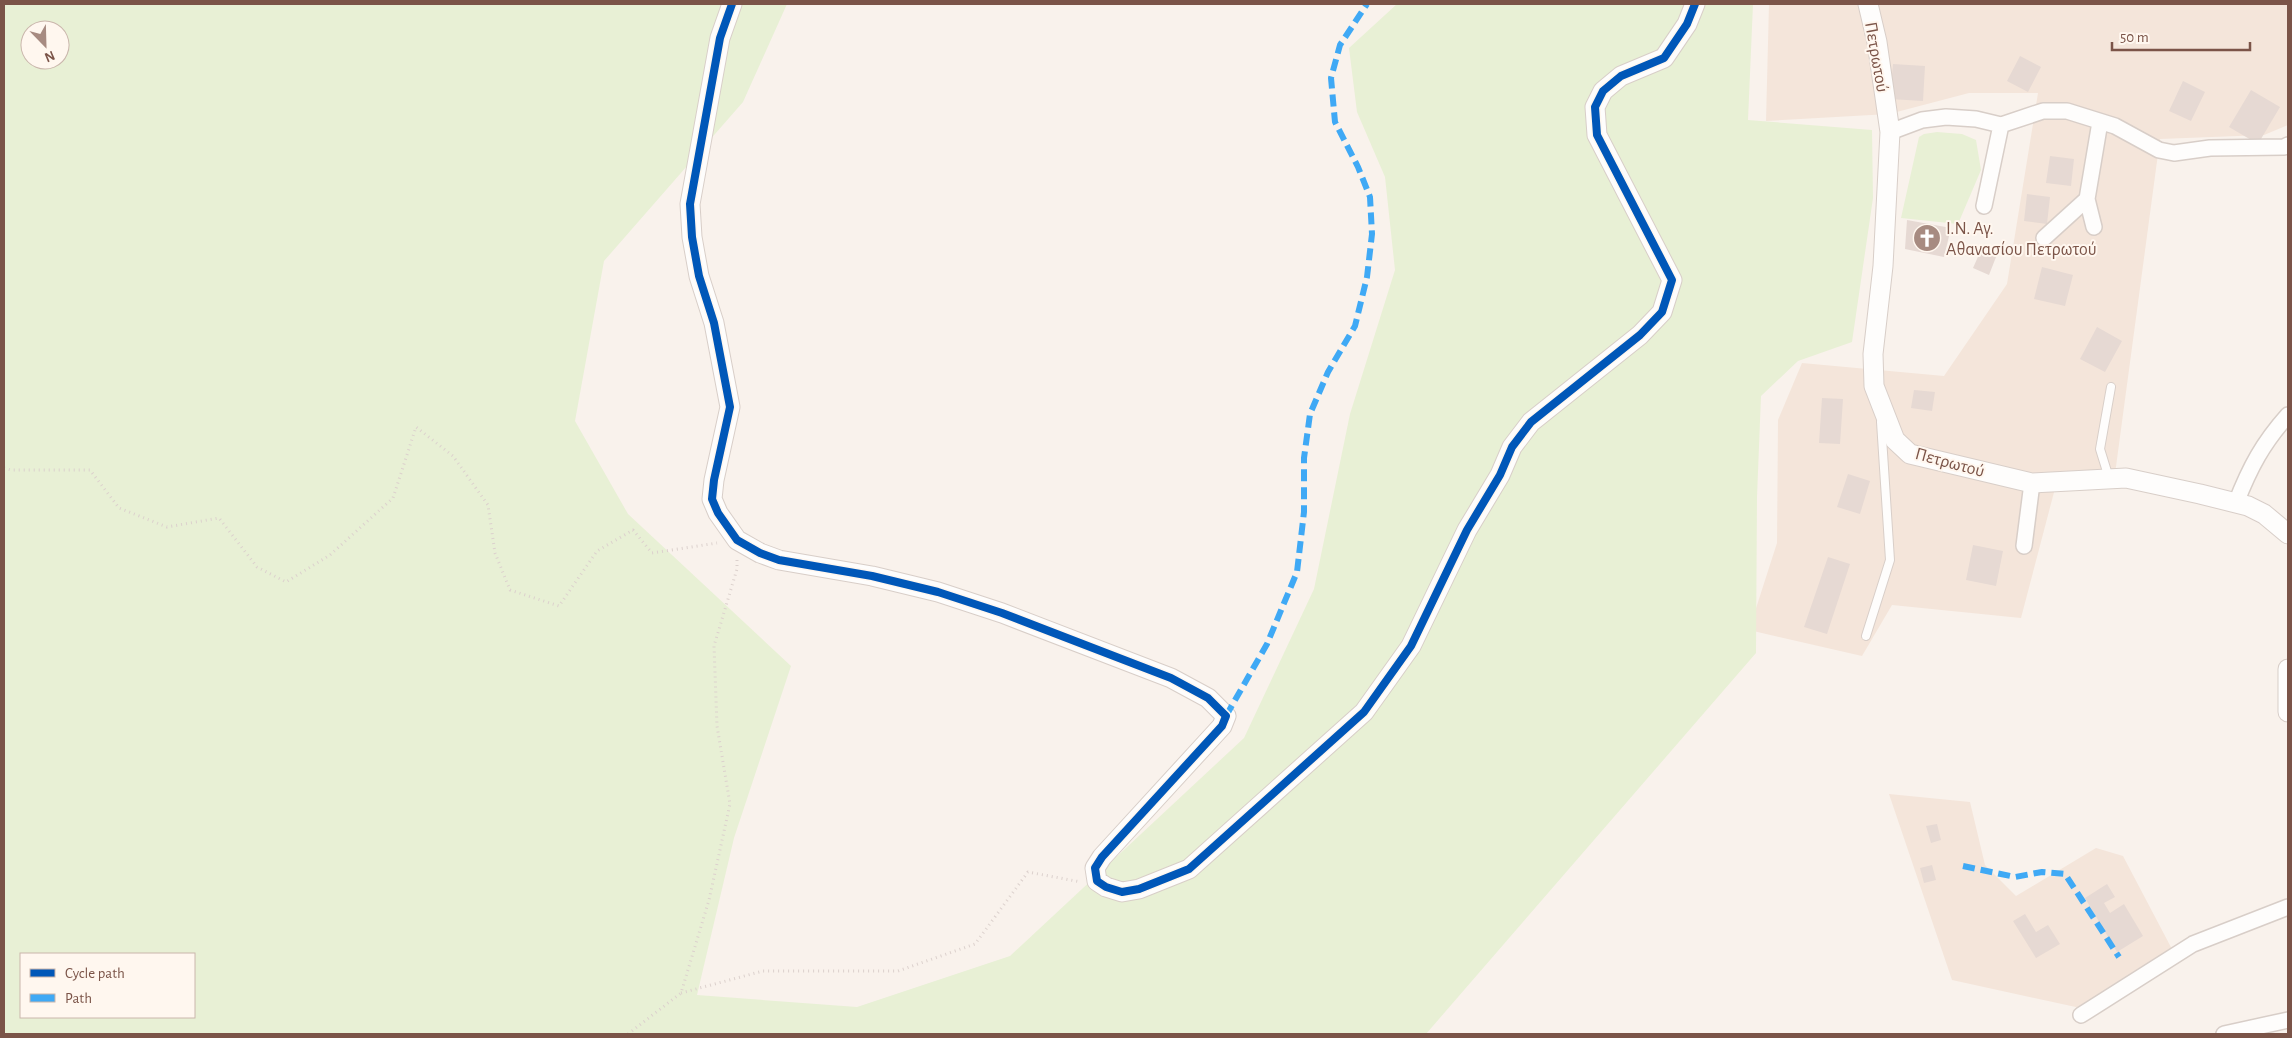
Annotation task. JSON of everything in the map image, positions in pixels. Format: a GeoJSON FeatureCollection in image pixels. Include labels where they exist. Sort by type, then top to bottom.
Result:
{"type":"FeatureCollection","features":[{"type":"Feature","properties":{"kind":"street"},"geometry":{"type":"LineString","coordinates":[[732,4],[720,38],[690,204],[692,237],[699,276],[714,323],[730,407],[714,480],[712,499],[718,512],[737,540],[760,553],[779,560],[882,578],[938,592],[1002,613],[1171,678],[1217,705],[1226,716],[1222,726],[1102,857],[1095,868],[1097,881],[1122,892],[1139,889],[1189,869],[1364,712],[1412,646],[1467,530],[1500,475],[1512,447],[1531,422],[1640,336],[1662,312],[1672,280],[1597,135],[1595,107],[1603,91],[1621,76],[1664,58],[1687,24],[1694,4]]}},
{"type":"Feature","properties":{"kind":"street","name":"Πετρωτού"},"geometry":{"type":"LineString","coordinates":[[1868,4],[1877,42],[1890,132],[1883,266],[1873,354],[1874,386],[1894,440],[1910,454],[2032,483],[2126,478],[2236,503],[2264,514],[2288,534]]}},
{"type":"Feature","properties":{"kind":"street"},"geometry":{"type":"LineString","coordinates":[[1890,132],[1922,120],[1946,117],[1976,119],[2001,125],[2043,111],[2067,111],[2130,134],[2159,150],[2174,153],[2210,148],[2284,147],[2288,144]]}},
{"type":"Feature","properties":{"kind":"street"},"geometry":{"type":"LineString","coordinates":[[2094,227],[2087,199],[2100,122]]}},
{"type":"Feature","properties":{"kind":"street"},"geometry":{"type":"LineString","coordinates":[[1984,206],[2001,125]]}},
{"type":"Feature","properties":{"kind":"street"},"geometry":{"type":"LineString","coordinates":[[2044,238],[2087,199]]}},
{"type":"Feature","properties":{"kind":"street"},"geometry":{"type":"LineString","coordinates":[[2236,503],[2250,467],[2268,437],[2288,415]]}},
{"type":"Feature","properties":{"kind":"street"},"geometry":{"type":"LineString","coordinates":[[2024,546],[2032,483]]}},
{"type":"Feature","properties":{"kind":"street"},"geometry":{"type":"LineString","coordinates":[[2288,669],[2288,712]]}},
{"type":"Feature","properties":{"kind":"street"},"geometry":{"type":"LineString","coordinates":[[2081,1015],[2193,944],[2288,906]]}},
{"type":"Feature","properties":{"kind":"street"},"geometry":{"type":"LineString","coordinates":[[2224,1034],[2288,1020]]}},
{"type":"Feature","properties":{"kind":"lane"},"geometry":{"type":"LineString","coordinates":[[2110,479],[2100,449],[2111,387]]}},
{"type":"Feature","properties":{"kind":"lane"},"geometry":{"type":"LineString","coordinates":[[1866,636],[1890,560],[1888,507],[1882,454],[1881,407]]}},
{"type":"Feature","properties":{"kind":"path"},"geometry":{"type":"LineString","coordinates":[[4,468],[11,470],[90,470],[119,508],[167,527],[219,518],[256,567],[286,582],[330,555],[393,498],[416,427],[453,456],[488,505],[494,553],[510,590],[559,606],[597,551],[633,530],[652,553],[737,540],[737,569],[714,646],[717,726],[730,804],[709,900],[681,992]]}},
{"type":"Feature","properties":{"kind":"path"},"geometry":{"type":"LineString","coordinates":[[628,1034],[681,992],[763,971],[898,971],[975,944],[1028,872],[1106,886]]}},
{"type":"Feature","properties":{"kind":"shaded area"},"geometry":{"type":"Polygon","coordinates":[[[1769,4],[2288,4],[2288,125],[2264,135],[2160,139],[2115,474],[2058,477],[2021,618],[1892,605],[1862,656],[1749,630],[1777,543],[1778,420],[1802,363],[1944,376],[2007,284],[2038,93],[1969,93],[1889,114],[1766,121],[1769,4]]]}},
{"type":"Feature","properties":{"kind":"shaded area"},"geometry":{"type":"Polygon","coordinates":[[[1889,794],[1970,802],[1985,865],[2016,896],[2096,848],[2123,856],[2174,953],[2085,1009],[1952,980],[1889,794]]]}},
{"type":"Feature","properties":{"kind":"green space"},"geometry":{"type":"Polygon","coordinates":[[[4,4],[787,4],[743,102],[604,261],[575,421],[628,514],[791,666],[734,838],[697,995],[857,1007],[1010,956],[1244,738],[1314,589],[1350,414],[1395,270],[1385,177],[1357,112],[1349,48],[1397,4],[1753,4],[1748,120],[1872,130],[1873,198],[1852,342],[1798,361],[1761,396],[1757,497],[1756,653],[1426,1034],[4,1034],[4,4]]]}},
{"type":"Feature","properties":{"kind":"green space"},"geometry":{"type":"Polygon","coordinates":[[[1937,132],[1962,134],[1976,140],[1981,170],[1958,224],[1901,218],[1919,137],[1924,134],[1937,132]]]}},
{"type":"Feature","properties":{"kind":"building"},"geometry":{"type":"Polygon","coordinates":[[[2020,56],[2041,67],[2028,92],[2007,81],[2020,56]]]}},
{"type":"Feature","properties":{"kind":"building"},"geometry":{"type":"Polygon","coordinates":[[[1893,64],[1925,66],[1923,101],[1890,99],[1893,64]]]}},
{"type":"Feature","properties":{"kind":"building"},"geometry":{"type":"Polygon","coordinates":[[[2183,81],[2205,92],[2191,121],[2169,111],[2183,81]]]}},
{"type":"Feature","properties":{"kind":"building"},"geometry":{"type":"Polygon","coordinates":[[[2251,90],[2280,107],[2258,144],[2229,127],[2251,90]]]}},
{"type":"Feature","properties":{"kind":"building"},"geometry":{"type":"Polygon","coordinates":[[[2050,156],[2074,159],[2071,186],[2046,183],[2050,156]]]}},
{"type":"Feature","properties":{"kind":"building"},"geometry":{"type":"Polygon","coordinates":[[[2027,194],[2050,197],[2047,224],[2024,221],[2027,194]]]}},
{"type":"Feature","properties":{"kind":"building","name":"Ι.Ν. Αγ. Αθανασίου Πετρωτού"},"geometry":{"type":"Polygon","coordinates":[[[1907,220],[1951,228],[1944,257],[1905,249],[1907,220]]]}},
{"type":"Feature","properties":{"kind":"building"},"geometry":{"type":"Polygon","coordinates":[[[1981,250],[1996,257],[1989,275],[1973,268],[1981,250]]]}},
{"type":"Feature","properties":{"kind":"building"},"geometry":{"type":"Polygon","coordinates":[[[2042,267],[2073,275],[2065,306],[2034,299],[2042,267]]]}},
{"type":"Feature","properties":{"kind":"building"},"geometry":{"type":"Polygon","coordinates":[[[2097,327],[2122,341],[2105,372],[2080,359],[2097,327]]]}},
{"type":"Feature","properties":{"kind":"building"},"geometry":{"type":"Polygon","coordinates":[[[1914,390],[1935,392],[1932,411],[1911,408],[1914,390]]]}},
{"type":"Feature","properties":{"kind":"building"},"geometry":{"type":"Polygon","coordinates":[[[1822,398],[1843,399],[1840,444],[1819,443],[1822,398]]]}},
{"type":"Feature","properties":{"kind":"building"},"geometry":{"type":"Polygon","coordinates":[[[1848,474],[1870,481],[1860,514],[1837,507],[1848,474]]]}},
{"type":"Feature","properties":{"kind":"building"},"geometry":{"type":"Polygon","coordinates":[[[1973,545],[2003,551],[1996,586],[1966,580],[1973,545]]]}},
{"type":"Feature","properties":{"kind":"building"},"geometry":{"type":"Polygon","coordinates":[[[1828,557],[1850,564],[1827,634],[1804,627],[1828,557]]]}},
{"type":"Feature","properties":{"kind":"building"},"geometry":{"type":"Polygon","coordinates":[[[1937,824],[1941,840],[1931,843],[1926,826],[1937,824]]]}},
{"type":"Feature","properties":{"kind":"building"},"geometry":{"type":"Polygon","coordinates":[[[1932,865],[1936,880],[1924,883],[1920,868],[1932,865]]]}},
{"type":"Feature","properties":{"kind":"building"},"geometry":{"type":"Polygon","coordinates":[[[2107,884],[2115,897],[2104,903],[2110,913],[2124,904],[2143,936],[2117,952],[2085,898],[2107,884]]]}},
{"type":"Feature","properties":{"kind":"building"},"geometry":{"type":"Polygon","coordinates":[[[2025,914],[2036,932],[2048,925],[2060,944],[2036,958],[2013,921],[2025,914]]]}},
{"type":"Feature","properties":{"kind":"marked path"},"geometry":{"type":"LineString","coordinates":[[1226,716],[1267,644],[1297,572],[1304,512],[1304,458],[1310,414],[1328,372],[1355,326],[1367,277],[1372,234],[1370,197],[1358,167],[1335,122],[1331,78],[1340,45],[1367,4]]}},
{"type":"Feature","properties":{"kind":"marked path"},"geometry":{"type":"LineString","coordinates":[[1963,866],[2015,877],[2042,872],[2065,874],[2119,957]]}},
{"type":"Feature","properties":{"kind":"cycle path"},"geometry":{"type":"LineString","coordinates":[[732,4],[720,38],[690,204],[692,237],[699,276],[714,323],[730,407],[714,480],[712,499],[718,513],[737,540],[760,553],[779,560],[872,576],[938,592],[1002,613],[1171,678],[1208,698],[1226,716],[1222,726],[1102,857],[1095,868],[1097,881],[1106,887],[1122,892],[1139,889],[1189,869],[1364,712],[1411,646],[1467,530],[1500,475],[1512,447],[1531,422],[1640,335],[1662,312],[1672,280],[1597,135],[1595,107],[1603,91],[1621,76],[1664,58],[1687,24],[1695,4]]}},
{"type":"Feature","properties":{"kind":"place","name":"Ι.Ν. Αγ. Αθανασίου Πετρωτού"},"geometry":{"type":"Point","coordinates":[1927,238]}}]}
